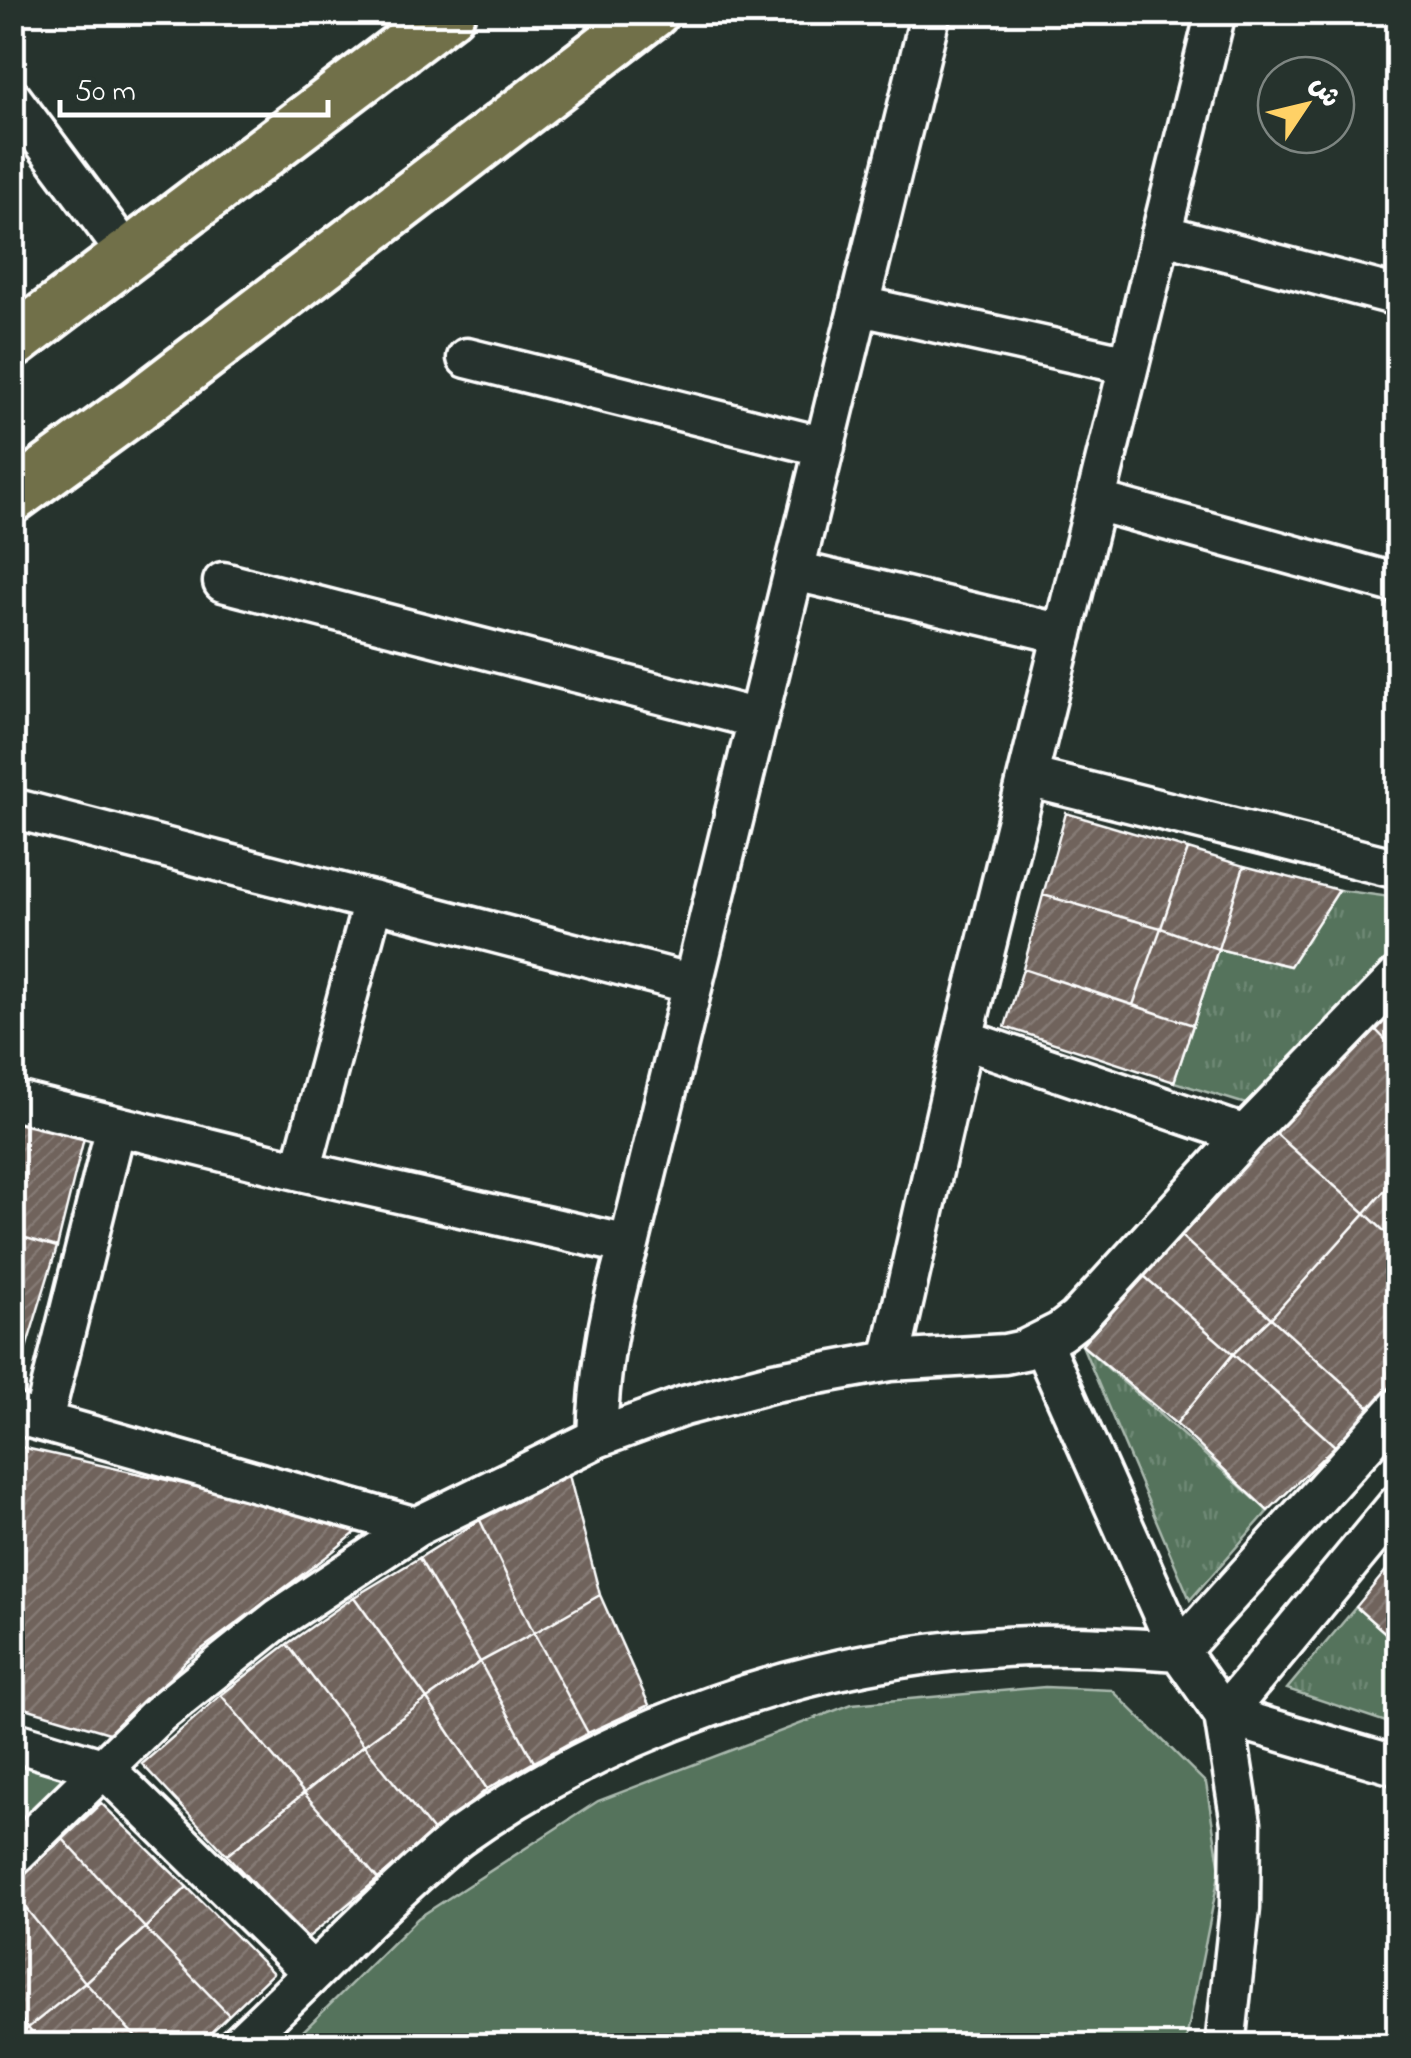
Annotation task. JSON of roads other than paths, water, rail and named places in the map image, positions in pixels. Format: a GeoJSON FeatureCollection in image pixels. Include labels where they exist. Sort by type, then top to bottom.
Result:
{"type":"FeatureCollection","features":[{"type":"Feature","properties":{"kind":"main road"},"geometry":{"type":"LineString","coordinates":[[12,343],[449,12]]}},
{"type":"Feature","properties":{"kind":"main road"},"geometry":{"type":"LineString","coordinates":[[12,497],[654,12]]}},
{"type":"Feature","properties":{"kind":"street"},"geometry":{"type":"LineString","coordinates":[[597,1438],[598,1389],[614,1292],[629,1245],[931,12]]}},
{"type":"Feature","properties":{"kind":"street"},"geometry":{"type":"LineString","coordinates":[[890,1362],[963,1039],[1216,12]]}},
{"type":"Feature","properties":{"kind":"street"},"geometry":{"type":"LineString","coordinates":[[12,99],[128,255]]}},
{"type":"Feature","properties":{"kind":"street"},"geometry":{"type":"LineString","coordinates":[[1161,234],[1398,296]]}},
{"type":"Feature","properties":{"kind":"street"},"geometry":{"type":"LineString","coordinates":[[860,306],[1129,365]]}},
{"type":"Feature","properties":{"kind":"street"},"geometry":{"type":"LineString","coordinates":[[467,358],[825,447]]}},
{"type":"Feature","properties":{"kind":"street"},"geometry":{"type":"LineString","coordinates":[[1096,501],[1398,584]]}},
{"type":"Feature","properties":{"kind":"street"},"geometry":{"type":"LineString","coordinates":[[795,571],[1062,634]]}},
{"type":"Feature","properties":{"kind":"street"},"geometry":{"type":"LineString","coordinates":[[223,582],[758,720]]}},
{"type":"Feature","properties":{"kind":"street"},"geometry":{"type":"LineString","coordinates":[[1028,776],[1398,870]]}},
{"type":"Feature","properties":{"kind":"street"},"geometry":{"type":"LineString","coordinates":[[12,808],[693,984]]}},
{"type":"Feature","properties":{"kind":"street"},"geometry":{"type":"LineString","coordinates":[[301,1170],[374,902]]}},
{"type":"Feature","properties":{"kind":"street"},"geometry":{"type":"LineString","coordinates":[[12,1857],[159,1714],[279,1618],[416,1527],[597,1438],[684,1406],[774,1382],[890,1362],[1005,1354],[1042,1343],[1060,1332],[1077,1319],[1245,1135],[1398,977]]}},
{"type":"Feature","properties":{"kind":"street"},"geometry":{"type":"LineString","coordinates":[[963,1039],[1245,1135]]}},
{"type":"Feature","properties":{"kind":"street"},"geometry":{"type":"LineString","coordinates":[[12,1100],[629,1245]]}},
{"type":"Feature","properties":{"kind":"street"},"geometry":{"type":"LineString","coordinates":[[116,1126],[28,1417],[416,1527]]}},
{"type":"Feature","properties":{"kind":"street"},"geometry":{"type":"LineString","coordinates":[[1042,1343],[1179,1651],[1224,1714],[1242,1823],[1240,1908],[1225,2046]]}},
{"type":"Feature","properties":{"kind":"street"},"geometry":{"type":"LineString","coordinates":[[1179,1651],[1398,1408]]}},
{"type":"Feature","properties":{"kind":"street"},"geometry":{"type":"LineString","coordinates":[[1224,1714],[1398,1504]]}},
{"type":"Feature","properties":{"kind":"street"},"geometry":{"type":"LineString","coordinates":[[237,2046],[377,1909],[456,1839],[554,1778],[621,1743],[710,1707],[800,1680],[894,1660],[988,1648],[1084,1645],[1179,1651]]}},
{"type":"Feature","properties":{"kind":"street"},"geometry":{"type":"LineString","coordinates":[[1224,1714],[1398,1766]]}},
{"type":"Feature","properties":{"kind":"street"},"geometry":{"type":"LineString","coordinates":[[12,1741],[105,1768],[314,1973]]}}]}
